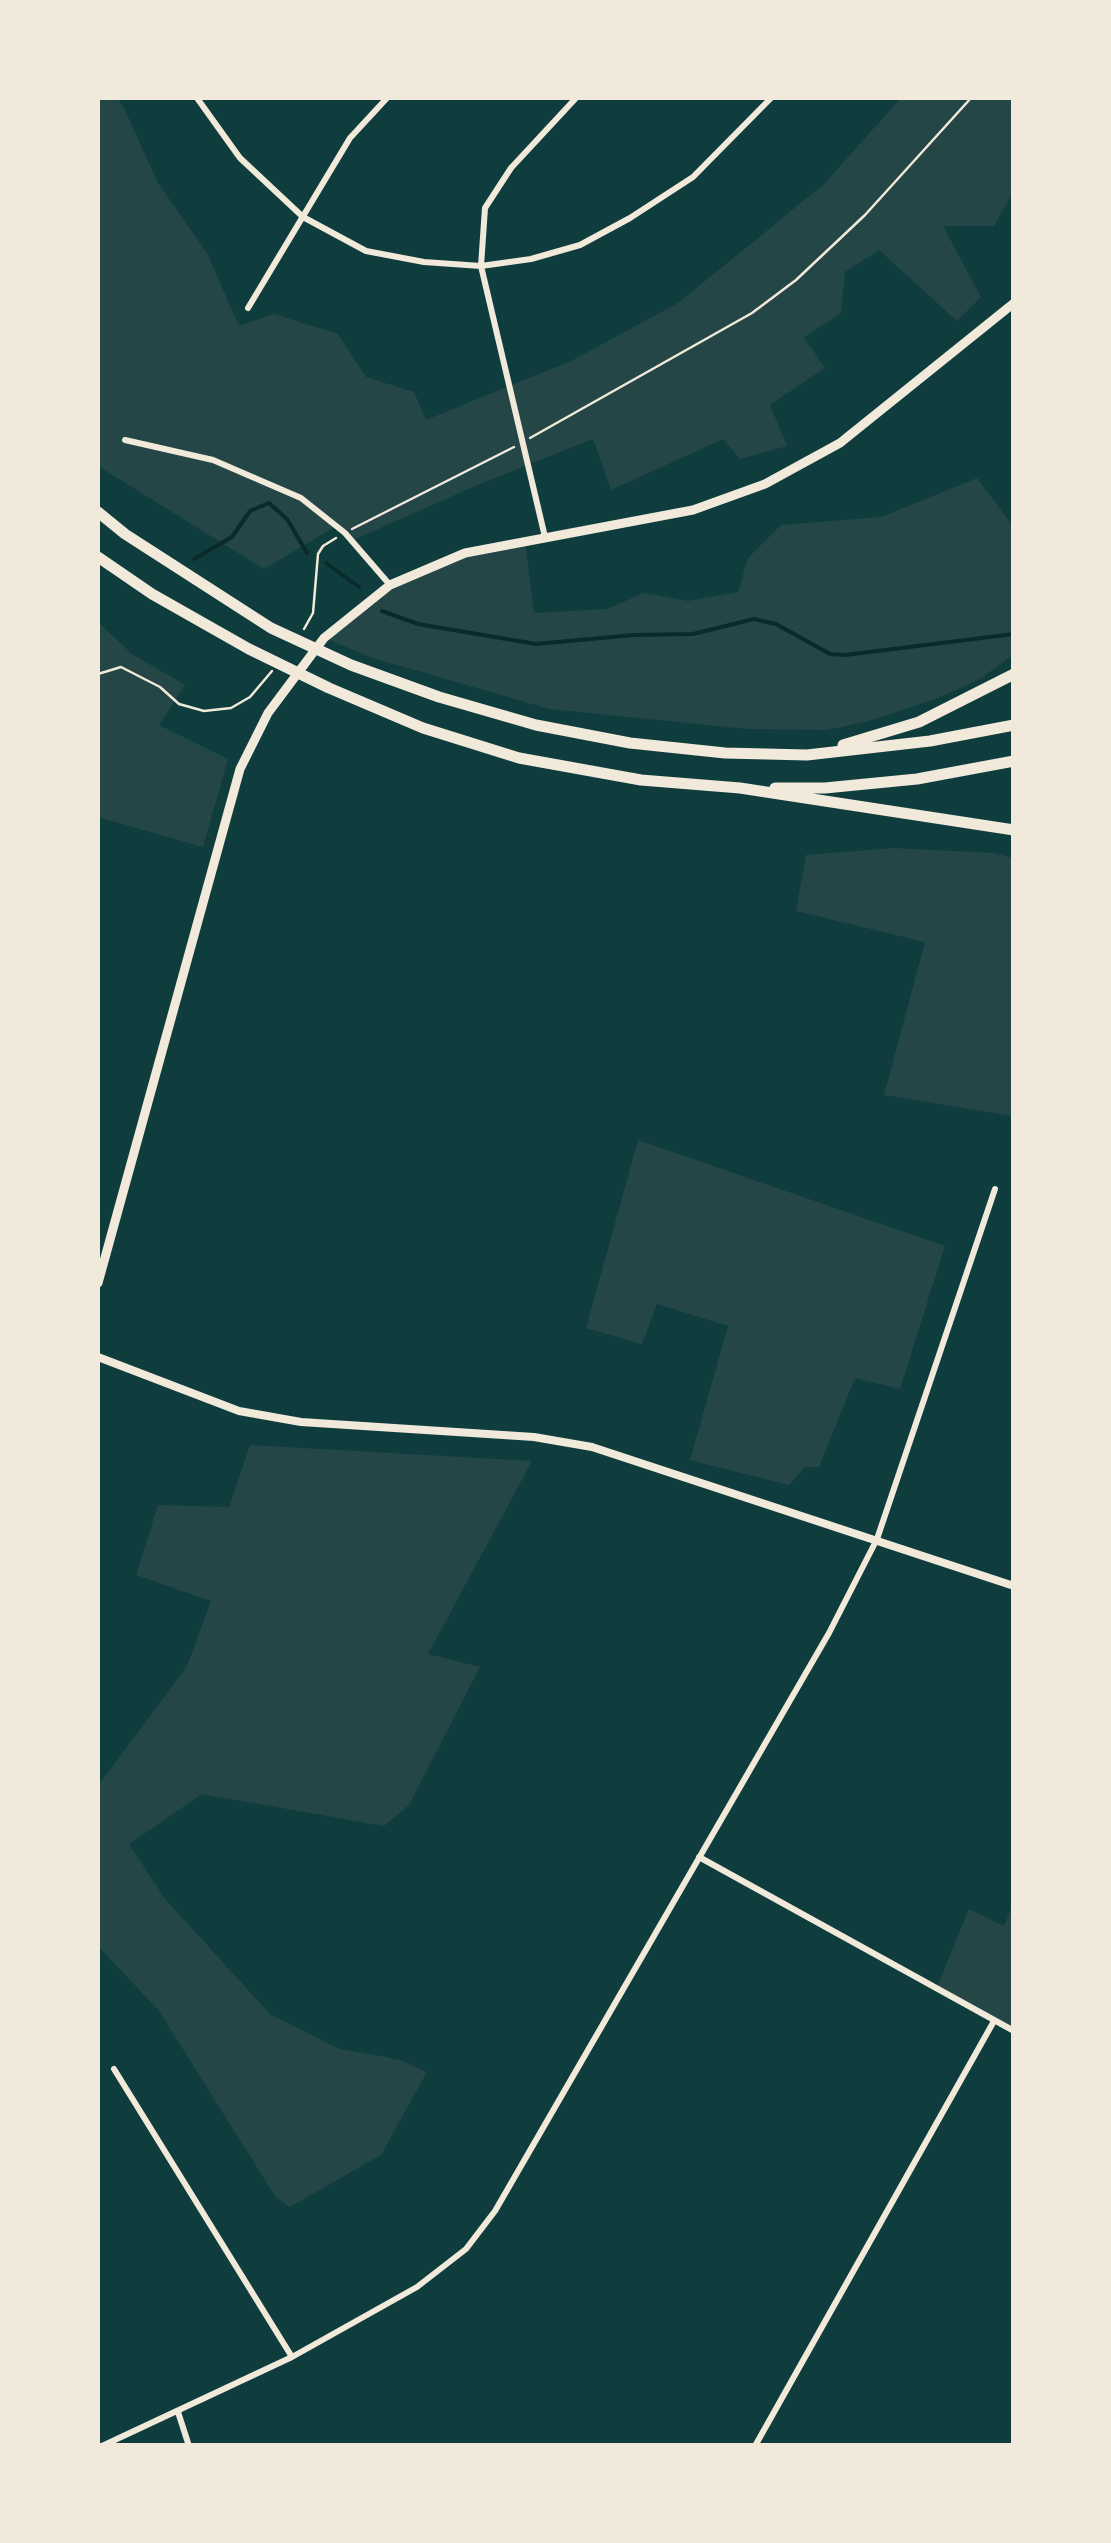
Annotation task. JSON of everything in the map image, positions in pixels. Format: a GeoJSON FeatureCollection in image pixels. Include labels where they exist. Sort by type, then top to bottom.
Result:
{"type":"FeatureCollection","features":[{"type":"Feature","properties":{"kind":"highway"},"geometry":{"type":"LineString","coordinates":[[98,512],[125,534],[271,628],[352,665],[536,724],[630,744],[807,755],[930,741],[1014,725]]}},
{"type":"Feature","properties":{"kind":"highway"},"geometry":{"type":"LineString","coordinates":[[98,557],[152,594],[249,649],[329,688],[422,728],[520,758],[640,780],[740,788],[1014,830]]}},
{"type":"Feature","properties":{"kind":"highway"},"geometry":{"type":"LineString","coordinates":[[807,755],[919,722],[1014,674]]}},
{"type":"Feature","properties":{"kind":"highway"},"geometry":{"type":"LineString","coordinates":[[740,788],[825,788],[917,780],[1014,761]]}},
{"type":"Feature","properties":{"kind":"main road"},"geometry":{"type":"LineString","coordinates":[[98,1283],[240,769],[268,712],[324,638],[390,585],[465,553],[693,510],[765,484],[840,443],[1014,303]]}},
{"type":"Feature","properties":{"kind":"street"},"geometry":{"type":"LineString","coordinates":[[197,98],[240,158],[304,216],[366,251],[424,262],[481,266],[580,246],[630,218],[694,178],[772,98]]}},
{"type":"Feature","properties":{"kind":"street"},"geometry":{"type":"LineString","coordinates":[[248,308],[350,138],[387,98]]}},
{"type":"Feature","properties":{"kind":"street"},"geometry":{"type":"LineString","coordinates":[[545,537],[481,266],[485,208],[511,168],[576,98]]}},
{"type":"Feature","properties":{"kind":"street"},"geometry":{"type":"LineString","coordinates":[[125,440],[213,460],[301,498],[345,533],[390,585]]}},
{"type":"Feature","properties":{"kind":"street"},"geometry":{"type":"LineString","coordinates":[[102,2446],[292,2357],[416,2287],[466,2249],[495,2212],[829,1633],[877,1540],[995,1190]]}},
{"type":"Feature","properties":{"kind":"street"},"geometry":{"type":"LineString","coordinates":[[98,1357],[239,1412],[302,1422],[534,1437],[592,1447],[1014,1586]]}},
{"type":"Feature","properties":{"kind":"street"},"geometry":{"type":"LineString","coordinates":[[699,1857],[1014,2032]]}},
{"type":"Feature","properties":{"kind":"street"},"geometry":{"type":"LineString","coordinates":[[755,2446],[994,2021]]}},
{"type":"Feature","properties":{"kind":"street"},"geometry":{"type":"LineString","coordinates":[[114,2069],[292,2357]]}},
{"type":"Feature","properties":{"kind":"street"},"geometry":{"type":"LineString","coordinates":[[178,2412],[189,2446]]}},
{"type":"Feature","properties":{"kind":"path"},"geometry":{"type":"LineString","coordinates":[[304,629],[313,612],[318,554],[323,546],[522,443],[752,313],[796,280],[865,214],[971,98]]}},
{"type":"Feature","properties":{"kind":"path"},"geometry":{"type":"LineString","coordinates":[[98,674],[122,667],[160,687],[178,704],[204,711],[231,708],[250,697],[272,671]]}},
{"type":"Feature","properties":{"kind":"shaded area"},"geometry":{"type":"Polygon","coordinates":[[[98,98],[117,98],[125,110],[158,183],[207,253],[239,326],[274,314],[338,334],[366,377],[414,392],[426,420],[573,360],[678,303],[823,185],[901,98],[1013,98],[1013,192],[994,226],[943,226],[981,297],[957,321],[879,250],[845,272],[841,313],[804,337],[825,368],[770,405],[787,446],[740,459],[723,439],[611,490],[593,439],[351,541],[338,525],[264,569],[98,466],[98,98]]]}},
{"type":"Feature","properties":{"kind":"shaded area"},"geometry":{"type":"Polygon","coordinates":[[[977,478],[1013,526],[1013,655],[980,679],[869,721],[826,730],[747,729],[549,709],[370,657],[324,638],[390,585],[465,553],[525,541],[534,613],[607,609],[644,593],[688,601],[738,592],[748,558],[781,525],[881,517],[977,478]]]}},
{"type":"Feature","properties":{"kind":"shaded area"},"geometry":{"type":"Polygon","coordinates":[[[98,622],[132,654],[185,685],[159,725],[228,759],[203,847],[98,817],[98,622]]]}},
{"type":"Feature","properties":{"kind":"shaded area"},"geometry":{"type":"Polygon","coordinates":[[[894,848],[994,853],[1013,858],[1013,1116],[884,1095],[925,942],[796,911],[806,855],[894,848]]]}},
{"type":"Feature","properties":{"kind":"shaded area"},"geometry":{"type":"Polygon","coordinates":[[[638,1140],[945,1246],[900,1389],[855,1378],[819,1467],[805,1467],[789,1485],[690,1460],[728,1326],[657,1304],[642,1344],[586,1328],[638,1140]]]}},
{"type":"Feature","properties":{"kind":"shaded area"},"geometry":{"type":"Polygon","coordinates":[[[250,1445],[532,1461],[428,1654],[480,1667],[409,1805],[384,1826],[202,1794],[129,1844],[166,1900],[270,2014],[337,2048],[400,2060],[427,2072],[381,2155],[290,2207],[275,2196],[159,2011],[98,1946],[98,1786],[187,1666],[211,1601],[136,1575],[158,1505],[229,1507],[250,1445]]]}},
{"type":"Feature","properties":{"kind":"shaded area"},"geometry":{"type":"Polygon","coordinates":[[[1013,1903],[1013,2027],[936,1989],[969,1909],[1004,1926],[1013,1903]]]}},
{"type":"Feature","properties":{"kind":"waterway"},"geometry":{"type":"LineString","coordinates":[[194,559],[232,537],[250,511],[269,503],[287,519],[307,553]]}},
{"type":"Feature","properties":{"kind":"waterway"},"geometry":{"type":"LineString","coordinates":[[326,563],[359,587]]}},
{"type":"Feature","properties":{"kind":"waterway"},"geometry":{"type":"LineString","coordinates":[[382,611],[418,624],[536,644],[693,634],[754,619],[776,624],[830,654],[845,655],[1014,634]]}}]}
